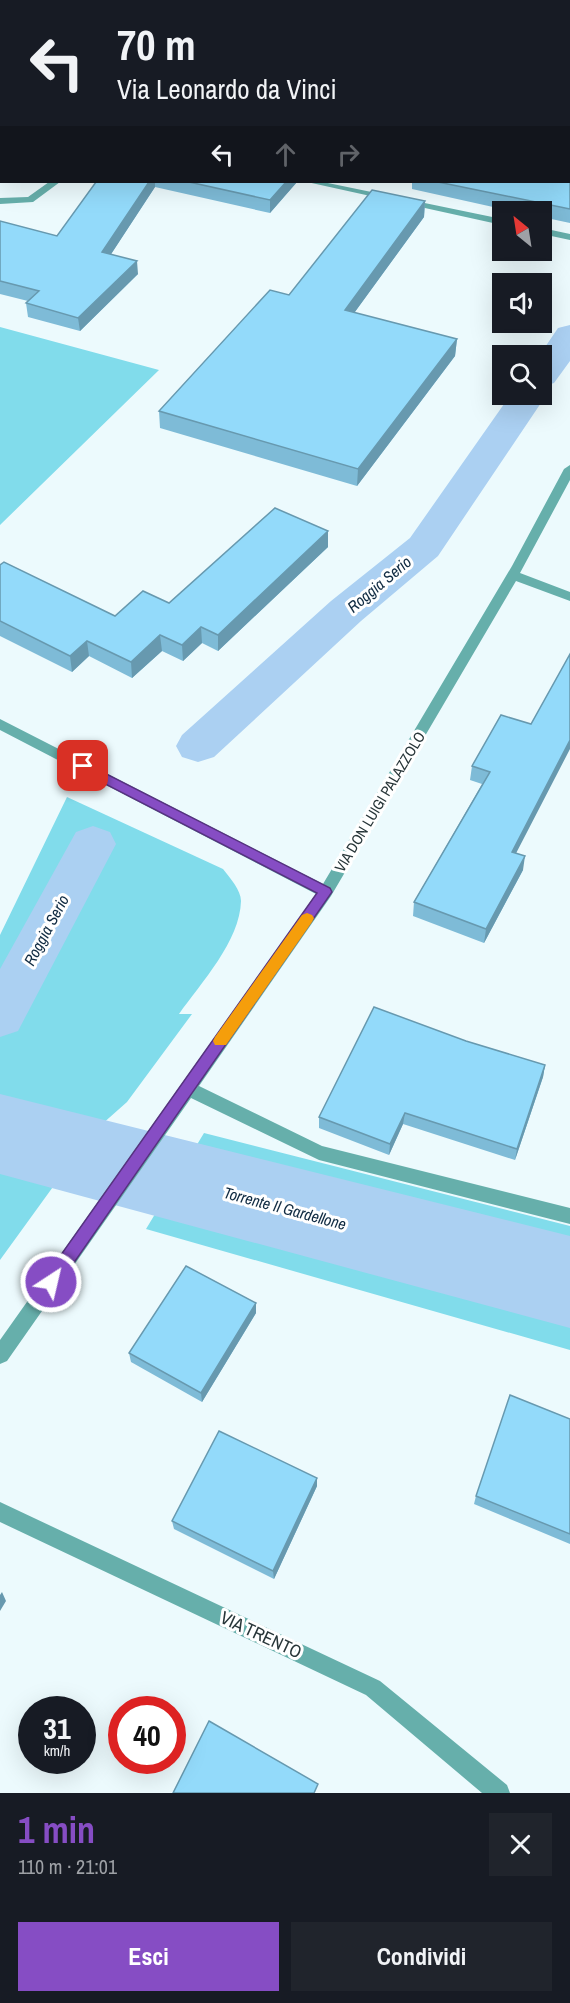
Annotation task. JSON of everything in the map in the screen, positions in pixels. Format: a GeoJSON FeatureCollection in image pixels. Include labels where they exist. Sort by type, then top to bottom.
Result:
{"type":"FeatureCollection","features":[{"type":"Feature","properties":{"kind":"street"},"geometry":{"type":"LineString","coordinates":[[0,201],[30,200],[54,183]]}},
{"type":"Feature","properties":{"kind":"street"},"geometry":{"type":"LineString","coordinates":[[317,183],[492,220]]}},
{"type":"Feature","properties":{"kind":"street"},"geometry":{"type":"LineString","coordinates":[[552,233],[570,237]]}},
{"type":"Feature","properties":{"kind":"street","name":"VIA DON LUIGI PALAZZOLO"},"geometry":{"type":"LineString","coordinates":[[0,1355],[326,892],[512,575],[570,469]]}},
{"type":"Feature","properties":{"kind":"street"},"geometry":{"type":"LineString","coordinates":[[512,575],[570,597]]}},
{"type":"Feature","properties":{"kind":"street"},"geometry":{"type":"LineString","coordinates":[[0,724],[326,892]]}},
{"type":"Feature","properties":{"kind":"street"},"geometry":{"type":"LineString","coordinates":[[188,1088],[319,1153],[570,1216]]}},
{"type":"Feature","properties":{"kind":"street","name":"VIA TRENTO"},"geometry":{"type":"LineString","coordinates":[[0,1512],[373,1688],[499,1793]]}},
{"type":"Feature","properties":{"kind":"shaded area"},"geometry":{"type":"Polygon","coordinates":[[[0,327],[159,370],[0,525],[0,327]]]}},
{"type":"Feature","properties":{"kind":"shaded area"},"geometry":{"type":"Polygon","coordinates":[[[67,797],[223,869],[239,893],[241,901],[239,916],[227,946],[218,961],[179,1014],[192,1014],[127,1102],[92,1133],[0,1260],[0,935],[67,797]]]}},
{"type":"Feature","properties":{"kind":"shaded area"},"geometry":{"type":"Polygon","coordinates":[[[204,1133],[570,1226],[570,1350],[146,1229],[204,1133]]]}},
{"type":"Feature","properties":{"kind":"building"},"geometry":{"type":"Polygon","coordinates":[[[95,183],[148,183],[102,252],[137,261],[78,318],[26,303],[39,291],[0,281],[0,221],[57,236],[95,183]]]}},
{"type":"Feature","properties":{"kind":"building"},"geometry":{"type":"Polygon","coordinates":[[[194,183],[285,183],[270,200],[194,183]]]}},
{"type":"Feature","properties":{"kind":"building"},"geometry":{"type":"Polygon","coordinates":[[[443,183],[570,183],[570,209],[552,205],[552,201],[531,201],[443,183]]]}},
{"type":"Feature","properties":{"kind":"building"},"geometry":{"type":"Polygon","coordinates":[[[372,190],[425,201],[345,310],[457,339],[358,469],[159,411],[270,290],[289,295],[372,190]]]}},
{"type":"Feature","properties":{"kind":"building"},"geometry":{"type":"Polygon","coordinates":[[[275,508],[328,531],[218,635],[201,627],[182,645],[160,635],[131,662],[87,641],[70,656],[0,621],[0,565],[4,562],[115,616],[143,591],[169,603],[275,508]]]}},
{"type":"Feature","properties":{"kind":"building"},"geometry":{"type":"Polygon","coordinates":[[[570,654],[570,740],[512,852],[525,856],[486,929],[414,902],[490,772],[472,766],[501,715],[531,724],[570,654]]]}},
{"type":"Feature","properties":{"kind":"building"},"geometry":{"type":"Polygon","coordinates":[[[374,1007],[466,1041],[545,1065],[517,1149],[405,1113],[390,1144],[319,1117],[374,1007]]]}},
{"type":"Feature","properties":{"kind":"building"},"geometry":{"type":"Polygon","coordinates":[[[186,1266],[256,1303],[201,1393],[129,1353],[186,1266]]]}},
{"type":"Feature","properties":{"kind":"building"},"geometry":{"type":"Polygon","coordinates":[[[510,1395],[570,1419],[570,1534],[476,1496],[510,1395]]]}},
{"type":"Feature","properties":{"kind":"building"},"geometry":{"type":"Polygon","coordinates":[[[219,1431],[317,1478],[273,1571],[172,1521],[219,1431]]]}},
{"type":"Feature","properties":{"kind":"building"},"geometry":{"type":"Polygon","coordinates":[[[209,1721],[318,1784],[314,1793],[173,1793],[182,1774],[186,1774],[186,1767],[209,1721]]]}},
{"type":"Feature","properties":{"kind":"waterway","name":"Roggia Serio"},"geometry":{"type":"LineString","coordinates":[[552,361],[570,335]]}},
{"type":"Feature","properties":{"kind":"waterway","name":"Roggia Serio"},"geometry":{"type":"LineString","coordinates":[[198,746],[346,611],[424,547],[521,405]]}},
{"type":"Feature","properties":{"kind":"waterway","name":"Roggia Serio"},"geometry":{"type":"LineString","coordinates":[[0,1016],[93,844]]}},
{"type":"Feature","properties":{"kind":"waterway","name":"Torrente Il Gardellone"},"geometry":{"type":"LineString","coordinates":[[0,1134],[570,1282]]}},
{"type":"Feature","properties":{"kind":"slow traffic"},"geometry":{"type":"LineString","coordinates":[[220,1041],[307,918]]}},
{"type":"Feature","properties":{"kind":"route"},"geometry":{"type":"LineString","coordinates":[[51,1282],[326,892],[83,766]]}}]}
